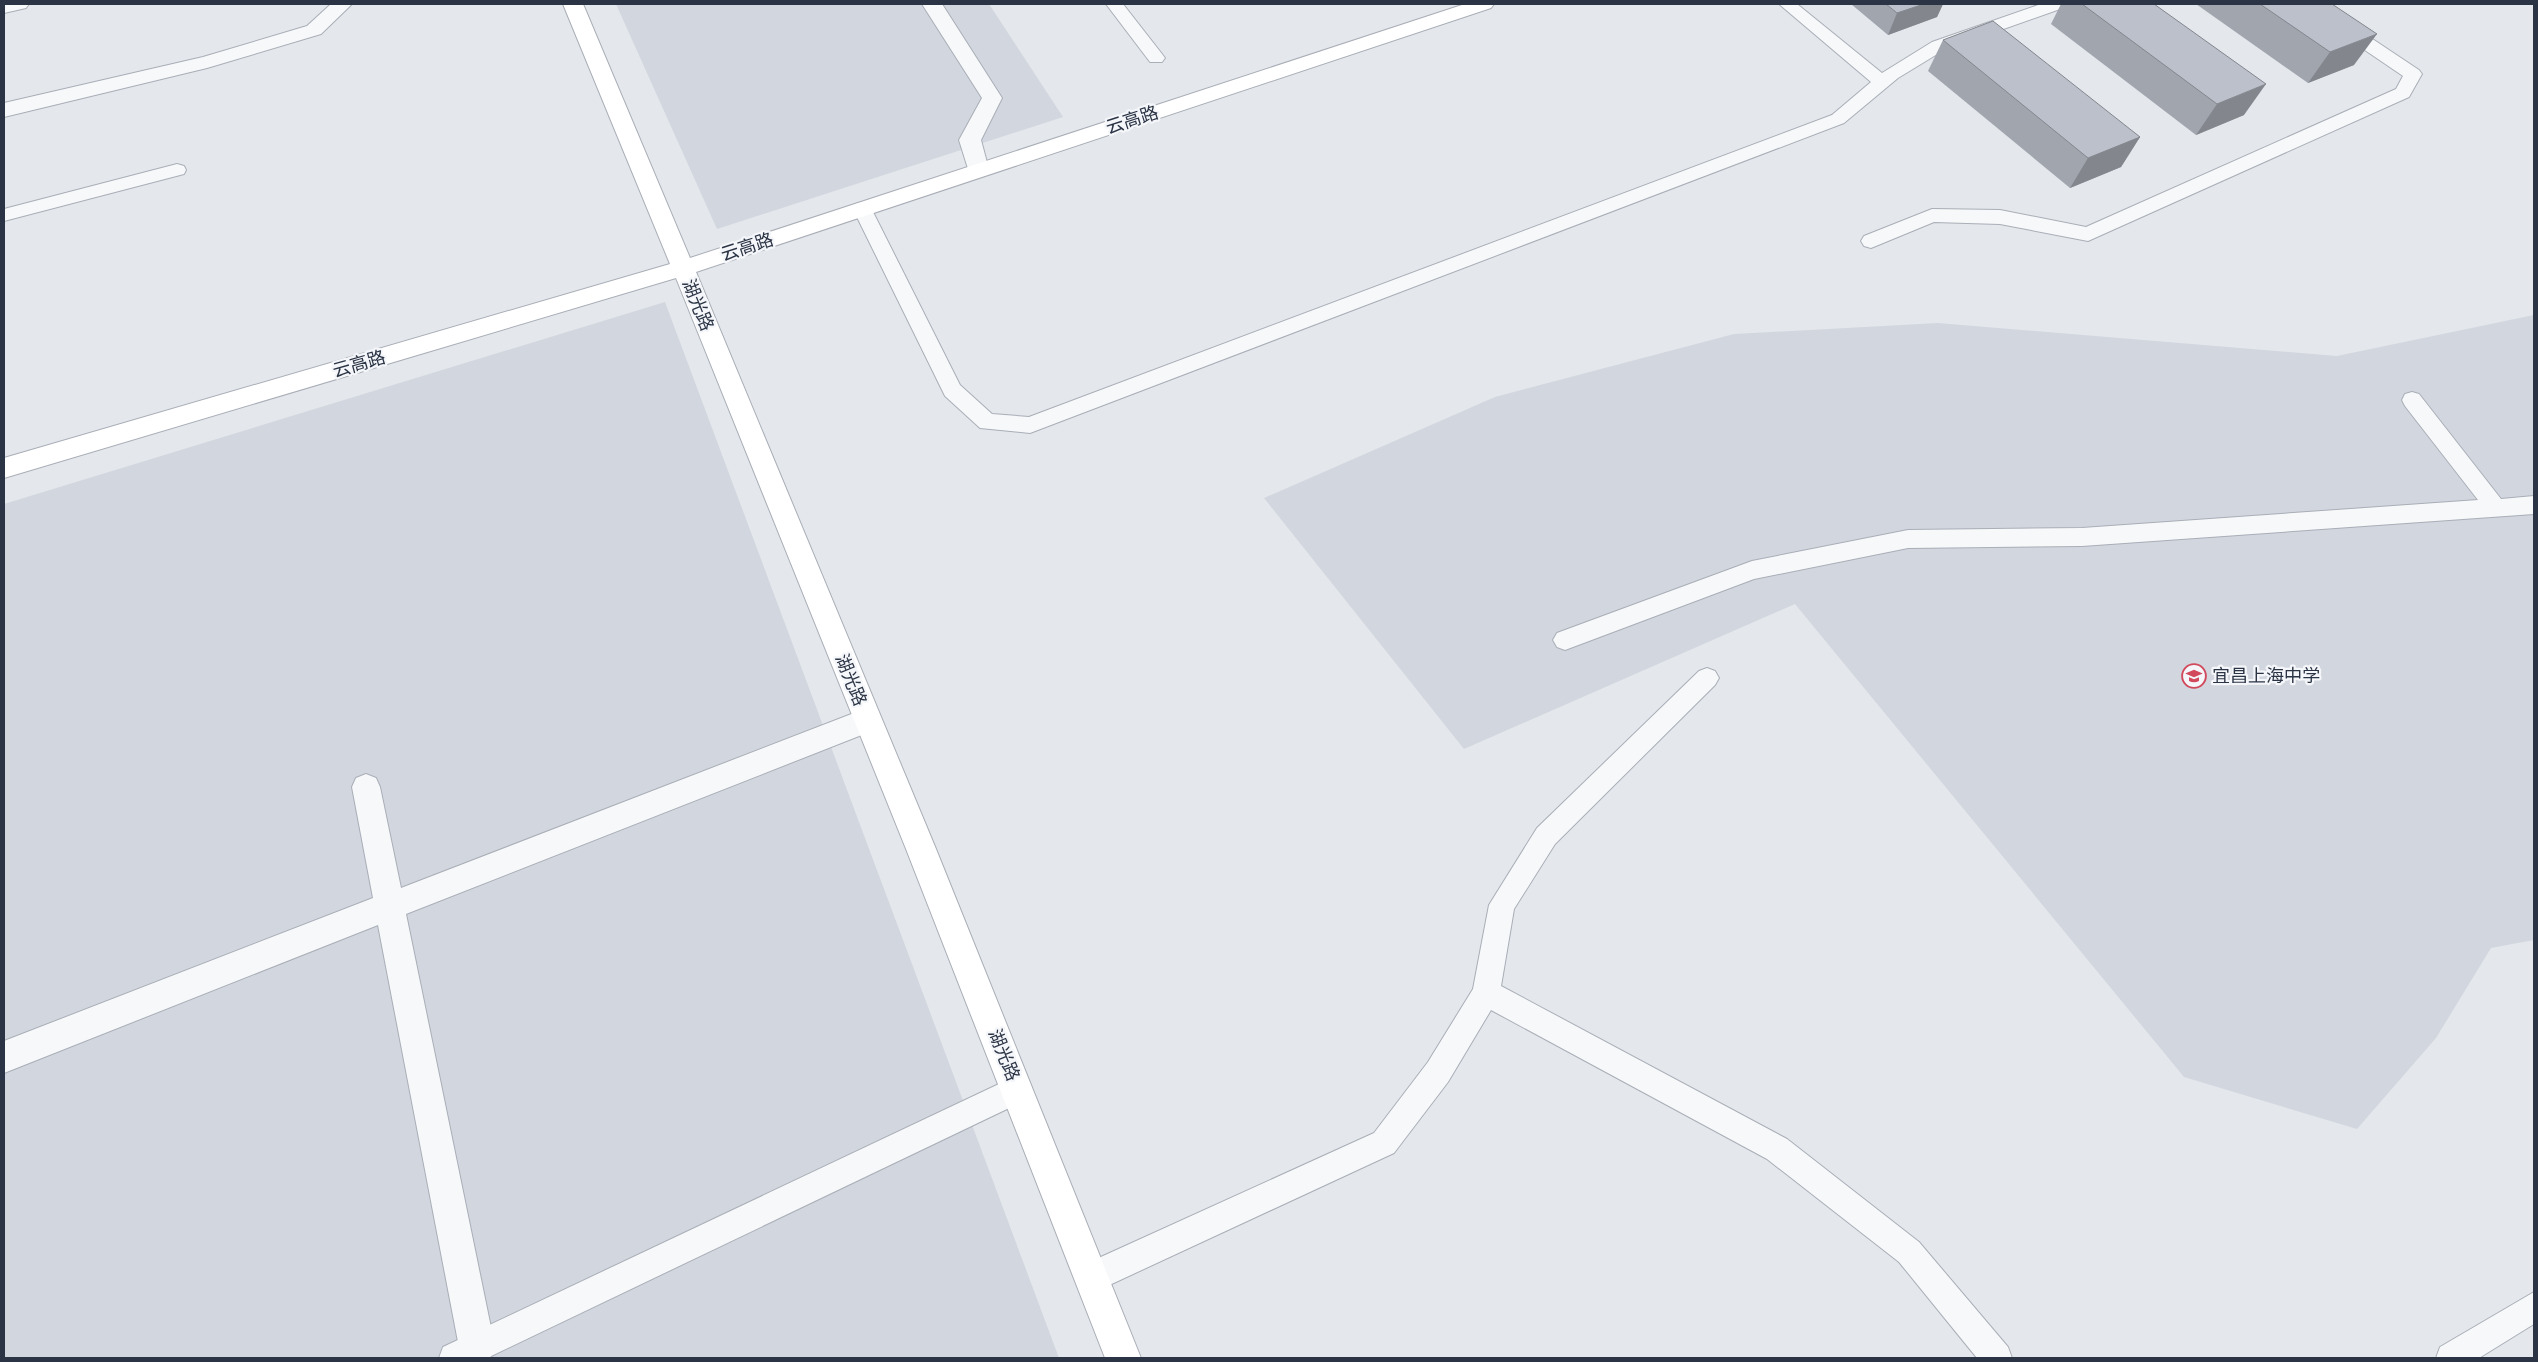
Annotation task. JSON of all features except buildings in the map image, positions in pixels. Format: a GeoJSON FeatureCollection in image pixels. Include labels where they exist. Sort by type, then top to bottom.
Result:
{"type":"FeatureCollection","features":[{"type":"Feature","properties":{"kind":"main road","name":"湖光路"},"geometry":{"type":"LineString","coordinates":[[573,4],[684,268],[1018,1089],[1123,1358]]}},
{"type":"Feature","properties":{"kind":"main road","name":"云高路"},"geometry":{"type":"LineString","coordinates":[[4,468],[684,268],[1484,4]]}},
{"type":"Feature","properties":{"kind":"street"},"geometry":{"type":"LineString","coordinates":[[4,7],[19,4]]}},
{"type":"Feature","properties":{"kind":"street"},"geometry":{"type":"LineString","coordinates":[[4,110],[207,62],[314,30],[342,4]]}},
{"type":"Feature","properties":{"kind":"street"},"geometry":{"type":"LineString","coordinates":[[932,4],[992,98],[970,140],[978,170]]}},
{"type":"Feature","properties":{"kind":"street"},"geometry":{"type":"LineString","coordinates":[[4,1057],[867,720]]}},
{"type":"Feature","properties":{"kind":"street"},"geometry":{"type":"LineString","coordinates":[[366,787],[470,1355]]}},
{"type":"Feature","properties":{"kind":"lane"},"geometry":{"type":"LineString","coordinates":[[1114,4],[1156,58]]}},
{"type":"Feature","properties":{"kind":"lane"},"geometry":{"type":"LineString","coordinates":[[1787,4],[1883,83]]}},
{"type":"Feature","properties":{"kind":"lane"},"geometry":{"type":"LineString","coordinates":[[862,209],[952,390],[987,422],[1030,425],[1838,119],[1883,83],[1938,46],[2057,4]]}},
{"type":"Feature","properties":{"kind":"lane"},"geometry":{"type":"LineString","coordinates":[[1871,241],[1932,215],[2000,217],[2088,234],[2403,93],[2413,74],[2308,4]]}},
{"type":"Feature","properties":{"kind":"lane"},"geometry":{"type":"LineString","coordinates":[[4,215],[177,170]]}},
{"type":"Feature","properties":{"kind":"lane"},"geometry":{"type":"LineString","coordinates":[[2412,400],[2496,508]]}},
{"type":"Feature","properties":{"kind":"lane"},"geometry":{"type":"LineString","coordinates":[[1566,640],[1752,570],[1908,539],[2082,537],[2534,505]]}},
{"type":"Feature","properties":{"kind":"lane"},"geometry":{"type":"LineString","coordinates":[[1092,1277],[1283,1192],[1384,1143],[1438,1072],[1486,993],[1502,905],[1546,836],[1707,678]]}},
{"type":"Feature","properties":{"kind":"lane"},"geometry":{"type":"LineString","coordinates":[[1486,993],[1776,1149],[1909,1252],[1997,1358]]}},
{"type":"Feature","properties":{"kind":"lane"},"geometry":{"type":"LineString","coordinates":[[470,1355],[1018,1089]]}},
{"type":"Feature","properties":{"kind":"lane"},"geometry":{"type":"LineString","coordinates":[[2451,1358],[2534,1307]]}},
{"type":"Feature","properties":{"kind":"shaded area"},"geometry":{"type":"Polygon","coordinates":[[[616,4],[989,4],[1063,117],[717,229],[616,4]]]}},
{"type":"Feature","properties":{"kind":"shaded area"},"geometry":{"type":"Polygon","coordinates":[[[665,302],[1059,1358],[4,1358],[4,504],[665,302]]]}},
{"type":"Feature","properties":{"kind":"shaded area","name":"宜昌上海中学"},"geometry":{"type":"Polygon","coordinates":[[[2534,315],[2534,940],[2491,948],[2436,1038],[2357,1129],[2184,1077],[1795,604],[1464,749],[1264,498],[1495,397],[1734,334],[1938,323],[2337,356],[2534,315]]]}},
{"type":"Feature","properties":{"kind":"place","name":"宜昌上海中学"},"geometry":{"type":"Point","coordinates":[2194,676]}}]}
